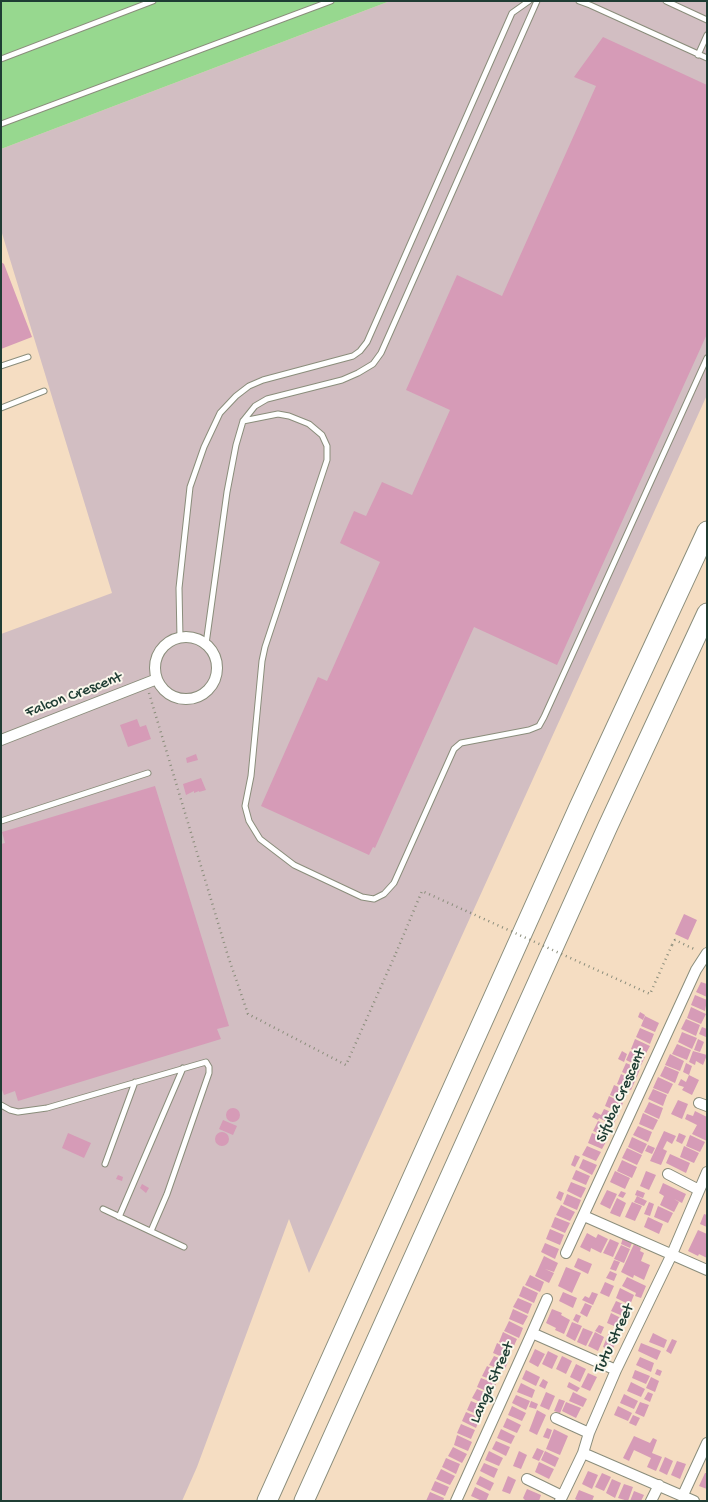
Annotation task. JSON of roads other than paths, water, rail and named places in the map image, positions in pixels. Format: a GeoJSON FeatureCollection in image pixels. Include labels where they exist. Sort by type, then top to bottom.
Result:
{"type":"FeatureCollection","features":[{"type":"Feature","properties":{"kind":"highway"},"geometry":{"type":"LineString","coordinates":[[267,1501],[583,799],[707,531]]}},
{"type":"Feature","properties":{"kind":"highway"},"geometry":{"type":"LineString","coordinates":[[304,1501],[604,836],[707,613]]}},
{"type":"Feature","properties":{"kind":"street"},"geometry":{"type":"LineString","coordinates":[[180,638],[197,639],[206,644],[213,652],[217,662],[214,684],[207,692],[188,699],[178,698],[162,688],[157,679],[155,669],[160,651],[167,644],[180,638]]}},
{"type":"Feature","properties":{"kind":"street","name":"Falcon Crescent"},"geometry":{"type":"LineString","coordinates":[[1,740],[157,679]]}},
{"type":"Feature","properties":{"kind":"street","name":"Sifuba Crescent"},"geometry":{"type":"LineString","coordinates":[[566,1253],[696,970],[706,954]]}},
{"type":"Feature","properties":{"kind":"street","name":"Tutu Street"},"geometry":{"type":"LineString","coordinates":[[561,1498],[583,1453],[616,1370],[672,1254],[707,1172]]}},
{"type":"Feature","properties":{"kind":"street"},"geometry":{"type":"LineString","coordinates":[[668,1174],[699,1190]]}},
{"type":"Feature","properties":{"kind":"street"},"geometry":{"type":"LineString","coordinates":[[584,1216],[707,1270]]}},
{"type":"Feature","properties":{"kind":"street"},"geometry":{"type":"LineString","coordinates":[[532,1333],[547,1299]]}},
{"type":"Feature","properties":{"kind":"street","name":"Langa Street"},"geometry":{"type":"LineString","coordinates":[[456,1501],[532,1333],[616,1370]]}},
{"type":"Feature","properties":{"kind":"street"},"geometry":{"type":"LineString","coordinates":[[556,1418],[589,1434]]}},
{"type":"Feature","properties":{"kind":"street"},"geometry":{"type":"LineString","coordinates":[[683,1496],[707,1443]]}},
{"type":"Feature","properties":{"kind":"street"},"geometry":{"type":"LineString","coordinates":[[583,1453],[694,1501]]}},
{"type":"Feature","properties":{"kind":"street"},"geometry":{"type":"LineString","coordinates":[[527,1479],[561,1498]]}},
{"type":"Feature","properties":{"kind":"street"},"geometry":{"type":"LineString","coordinates":[[652,1501],[659,1485]]}},
{"type":"Feature","properties":{"kind":"lane"},"geometry":{"type":"LineString","coordinates":[[1,59],[153,1]]}},
{"type":"Feature","properties":{"kind":"lane"},"geometry":{"type":"LineString","coordinates":[[1,124],[331,1]]}},
{"type":"Feature","properties":{"kind":"lane"},"geometry":{"type":"LineString","coordinates":[[180,638],[178,588],[190,488],[204,447],[220,413],[236,396],[250,386],[263,380],[353,356],[367,342],[512,13],[529,1]]}},
{"type":"Feature","properties":{"kind":"lane"},"geometry":{"type":"LineString","coordinates":[[206,644],[227,492],[236,445],[243,421],[255,406],[268,399],[342,380],[358,374],[373,364],[381,352],[537,1]]}},
{"type":"Feature","properties":{"kind":"lane"},"geometry":{"type":"LineString","coordinates":[[579,1],[590,4],[707,58]]}},
{"type":"Feature","properties":{"kind":"lane"},"geometry":{"type":"LineString","coordinates":[[666,1],[707,20]]}},
{"type":"Feature","properties":{"kind":"lane"},"geometry":{"type":"LineString","coordinates":[[698,54],[707,35]]}},
{"type":"Feature","properties":{"kind":"lane"},"geometry":{"type":"LineString","coordinates":[[1,366],[28,357]]}},
{"type":"Feature","properties":{"kind":"lane"},"geometry":{"type":"LineString","coordinates":[[243,421],[278,414],[309,424],[322,435],[326,446],[327,460],[265,647],[251,776],[245,806],[249,821],[260,840],[294,865],[362,897],[374,899],[384,894],[394,883],[454,750],[461,743],[529,730],[539,726],[707,358]]}},
{"type":"Feature","properties":{"kind":"lane"},"geometry":{"type":"LineString","coordinates":[[1,408],[44,391]]}},
{"type":"Feature","properties":{"kind":"lane"},"geometry":{"type":"LineString","coordinates":[[1,821],[148,773]]}},
{"type":"Feature","properties":{"kind":"lane"},"geometry":{"type":"LineString","coordinates":[[1,1104],[10,1110],[18,1112],[37,1110],[204,1062],[208,1064],[210,1069],[167,1194],[151,1231]]}},
{"type":"Feature","properties":{"kind":"lane"},"geometry":{"type":"LineString","coordinates":[[119,1217],[183,1068]]}},
{"type":"Feature","properties":{"kind":"lane"},"geometry":{"type":"LineString","coordinates":[[105,1164],[135,1082]]}},
{"type":"Feature","properties":{"kind":"lane"},"geometry":{"type":"LineString","coordinates":[[103,1209],[184,1247]]}}]}
